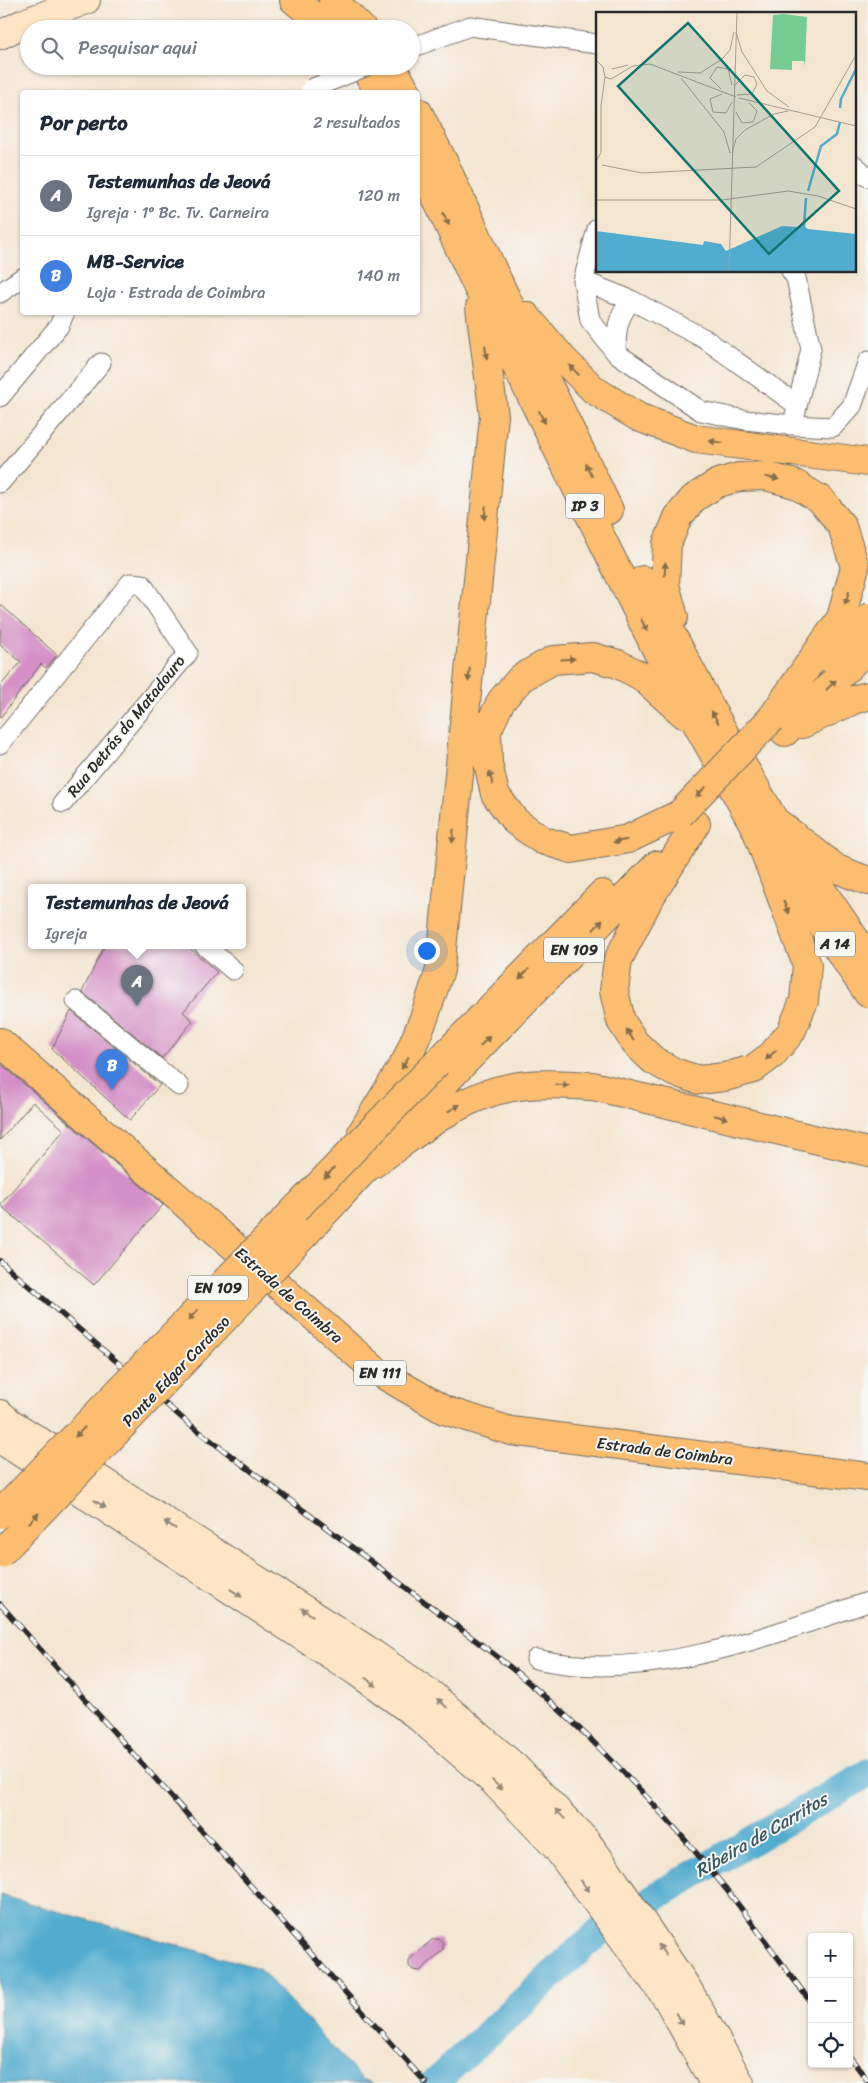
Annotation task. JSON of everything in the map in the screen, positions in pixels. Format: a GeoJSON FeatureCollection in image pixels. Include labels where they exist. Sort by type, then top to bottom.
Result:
{"type":"FeatureCollection","features":[{"type":"Feature","properties":{"kind":"main road"},"geometry":{"type":"LineString","coordinates":[[32,20],[86,0]]}},
{"type":"Feature","properties":{"kind":"main road"},"geometry":{"type":"LineString","coordinates":[[294,0],[318,20]]}},
{"type":"Feature","properties":{"kind":"main road"},"geometry":{"type":"LineString","coordinates":[[332,0],[353,20]]}},
{"type":"Feature","properties":{"kind":"main road"},"geometry":{"type":"LineString","coordinates":[[0,35],[20,25]]}},
{"type":"Feature","properties":{"kind":"main road"},"geometry":{"type":"LineString","coordinates":[[369,75],[380,90]]}},
{"type":"Feature","properties":{"kind":"main road"},"geometry":{"type":"LineString","coordinates":[[397,75],[406,90]]}},
{"type":"Feature","properties":{"kind":"main road","name":"IP 3"},"geometry":{"type":"LineString","coordinates":[[420,116],[444,163],[486,280],[666,669],[698,726],[765,824]]}},
{"type":"Feature","properties":{"kind":"main road","name":"IP 3"},"geometry":{"type":"LineString","coordinates":[[420,163],[486,280],[641,576],[765,824]]}},
{"type":"Feature","properties":{"kind":"main road"},"geometry":{"type":"LineString","coordinates":[[486,280],[532,324],[594,390],[638,417],[696,439],[868,462]]}},
{"type":"Feature","properties":{"kind":"main road"},"geometry":{"type":"LineString","coordinates":[[360,1158],[407,1059],[424,1018],[440,970],[494,416],[486,280]]}},
{"type":"Feature","properties":{"kind":"main road"},"geometry":{"type":"LineString","coordinates":[[688,667],[664,585],[667,544],[678,517],[694,498],[718,483],[739,477],[766,476],[795,484],[821,500],[842,526],[855,568],[841,618],[778,725]]}},
{"type":"Feature","properties":{"kind":"main road","name":"EN 109"},"geometry":{"type":"LineString","coordinates":[[688,819],[778,725],[868,618]]}},
{"type":"Feature","properties":{"kind":"main road","name":"EN 109"},"geometry":{"type":"LineString","coordinates":[[778,725],[868,647]]}},
{"type":"Feature","properties":{"kind":"main road"},"geometry":{"type":"LineString","coordinates":[[688,819],[628,839],[572,849],[542,840],[515,821],[495,794],[488,762],[488,732],[501,701],[521,678],[553,660],[593,657],[618,664],[641,676],[698,726]]}},
{"type":"Feature","properties":{"kind":"main road"},"geometry":{"type":"LineString","coordinates":[[778,725],[868,696]]}},
{"type":"Feature","properties":{"kind":"main road"},"geometry":{"type":"LineString","coordinates":[[688,819],[618,960],[614,991],[621,1021],[635,1043],[653,1060],[674,1072],[699,1080],[725,1077],[752,1069],[772,1055],[791,1032],[804,1001],[808,965],[765,824]]}},
{"type":"Feature","properties":{"kind":"main road","name":"Ponte Edgar Cardoso"},"geometry":{"type":"LineString","coordinates":[[0,1554],[360,1158],[688,819]]}},
{"type":"Feature","properties":{"kind":"main road"},"geometry":{"type":"LineString","coordinates":[[765,824],[837,869],[868,881]]}},
{"type":"Feature","properties":{"kind":"main road","name":"A 14"},"geometry":{"type":"LineString","coordinates":[[765,824],[868,958]]}},
{"type":"Feature","properties":{"kind":"main road","name":"A 14"},"geometry":{"type":"LineString","coordinates":[[765,824],[868,993]]}},
{"type":"Feature","properties":{"kind":"main road","name":"Estrada de Coimbra"},"geometry":{"type":"LineString","coordinates":[[0,1042],[375,1370],[444,1410],[511,1430],[868,1477]]}},
{"type":"Feature","properties":{"kind":"main road"},"geometry":{"type":"LineString","coordinates":[[360,1158],[482,1094],[514,1086],[557,1084],[593,1086],[868,1152]]}},
{"type":"Feature","properties":{"kind":"main road","name":"Ponte Edgar Cardoso"},"geometry":{"type":"LineString","coordinates":[[0,1514],[360,1158]]}},
{"type":"Feature","properties":{"kind":"main road"},"geometry":{"type":"LineString","coordinates":[[0,1414],[9,1422],[366,1649],[432,1695],[514,1766],[586,1842],[687,1988],[740,2083]]}},
{"type":"Feature","properties":{"kind":"main road"},"geometry":{"type":"LineString","coordinates":[[0,1439],[358,1672],[414,1714],[494,1782],[556,1847],[668,2000],[714,2083]]}},
{"type":"Feature","properties":{"kind":"main road"},"geometry":{"type":"LineString","coordinates":[[556,1847],[586,1842]]}},
{"type":"Feature","properties":{"kind":"street"},"geometry":{"type":"LineString","coordinates":[[420,44],[470,26],[596,44]]}},
{"type":"Feature","properties":{"kind":"street"},"geometry":{"type":"LineString","coordinates":[[309,90],[345,75]]}},
{"type":"Feature","properties":{"kind":"street"},"geometry":{"type":"LineString","coordinates":[[856,168],[868,177]]}},
{"type":"Feature","properties":{"kind":"street"},"geometry":{"type":"LineString","coordinates":[[596,233],[583,281],[590,320],[616,353],[701,411],[745,420],[792,426],[833,427],[852,406],[868,361]]}},
{"type":"Feature","properties":{"kind":"street"},"geometry":{"type":"LineString","coordinates":[[792,272],[796,278],[811,349],[792,426]]}},
{"type":"Feature","properties":{"kind":"street"},"geometry":{"type":"LineString","coordinates":[[0,294],[20,279]]}},
{"type":"Feature","properties":{"kind":"street"},"geometry":{"type":"LineString","coordinates":[[583,281],[631,300],[705,339],[797,405]]}},
{"type":"Feature","properties":{"kind":"street"},"geometry":{"type":"LineString","coordinates":[[616,353],[616,330],[621,313],[631,300]]}},
{"type":"Feature","properties":{"kind":"street"},"geometry":{"type":"LineString","coordinates":[[0,397],[59,326],[64,315]]}},
{"type":"Feature","properties":{"kind":"street"},"geometry":{"type":"LineString","coordinates":[[0,483],[101,363]]}},
{"type":"Feature","properties":{"kind":"street","name":"Rua Detrás do Matadouro"},"geometry":{"type":"LineString","coordinates":[[0,744],[130,583],[142,584],[188,653],[63,803]]}},
{"type":"Feature","properties":{"kind":"street"},"geometry":{"type":"LineString","coordinates":[[209,949],[233,970]]}},
{"type":"Feature","properties":{"kind":"street"},"geometry":{"type":"LineString","coordinates":[[76,1001],[178,1086]]}},
{"type":"Feature","properties":{"kind":"street"},"geometry":{"type":"LineString","coordinates":[[536,1659],[574,1665],[606,1666],[652,1663],[752,1642],[868,1602]]}},
{"type":"Feature","properties":{"kind":"water"},"geometry":{"type":"Polygon","coordinates":[[[0,1895],[259,1968],[362,2079],[373,2083],[0,2083],[0,1895]]]}},
{"type":"Feature","properties":{"kind":"building"},"geometry":{"type":"Polygon","coordinates":[[[0,604],[57,655],[46,668],[41,664],[0,718],[0,686],[21,662],[0,644],[0,604]]]}},
{"type":"Feature","properties":{"kind":"building"},"geometry":{"type":"Polygon","coordinates":[[[103,949],[191,949],[217,972],[183,1012],[193,1021],[162,1058],[82,992],[103,949]]]}},
{"type":"Feature","properties":{"kind":"building"},"geometry":{"type":"Polygon","coordinates":[[[71,1011],[160,1085],[130,1120],[52,1049],[71,1011]]]}},
{"type":"Feature","properties":{"kind":"building"},"geometry":{"type":"Polygon","coordinates":[[[0,1063],[163,1205],[94,1285],[0,1205],[64,1130],[33,1102],[0,1140],[0,1063]]]}},
{"type":"Feature","properties":{"kind":"building"},"geometry":{"type":"Polygon","coordinates":[[[433,1939],[439,1939],[443,1944],[443,1950],[420,1971],[413,1970],[409,1966],[409,1960],[433,1939]]]}},
{"type":"Feature","properties":{"kind":"waterway","name":"Ribeira de Carritos"},"geometry":{"type":"LineString","coordinates":[[653,1898],[868,1773]]}},
{"type":"Feature","properties":{"kind":"waterway"},"geometry":{"type":"LineString","coordinates":[[434,2083],[600,1931]]}},
{"type":"Feature","properties":{"kind":"railway"},"geometry":{"type":"LineString","coordinates":[[0,1261],[189,1424],[495,1655],[548,1699],[622,1771],[692,1848],[739,1905],[808,1999]]}},
{"type":"Feature","properties":{"kind":"railway"},"geometry":{"type":"LineString","coordinates":[[0,1604],[426,2083]]}},
{"type":"Feature","properties":{"kind":"railway"},"geometry":{"type":"LineString","coordinates":[[853,2061],[868,2081]]}},
{"type":"Feature","properties":{"kind":"place","name":"Testemunhas de Jeová"},"geometry":{"type":"Point","coordinates":[137,1006]}},
{"type":"Feature","properties":{"kind":"place","name":"MB-Service"},"geometry":{"type":"Point","coordinates":[112,1090]}}]}
